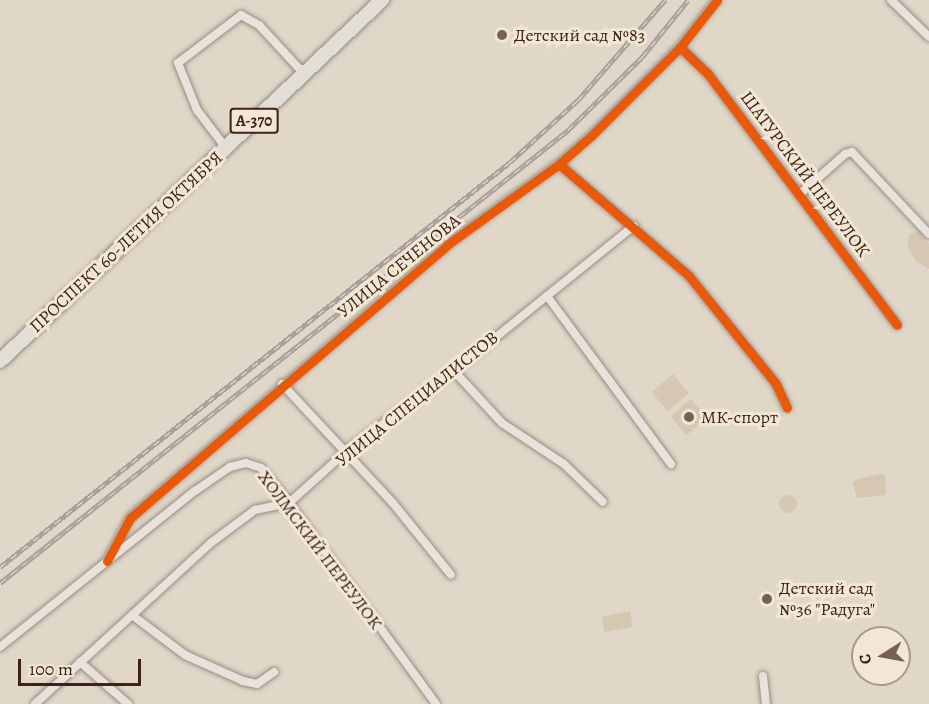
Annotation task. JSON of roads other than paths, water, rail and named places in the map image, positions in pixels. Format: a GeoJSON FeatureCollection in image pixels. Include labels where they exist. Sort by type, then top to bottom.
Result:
{"type":"FeatureCollection","features":[{"type":"Feature","properties":{"kind":"highway","name":"ПРОСПЕКТ 60-ЛЕТИЯ ОКТЯБРЯ"},"geometry":{"type":"LineString","coordinates":[[0,361],[382,0]]}},
{"type":"Feature","properties":{"kind":"street","name":"УЛИЦА СЕЧЕНОВА"},"geometry":{"type":"LineString","coordinates":[[107,561],[130,518],[282,384],[448,244],[559,164],[680,47],[717,0]]}},
{"type":"Feature","properties":{"kind":"street"},"geometry":{"type":"LineString","coordinates":[[891,0],[929,37]]}},
{"type":"Feature","properties":{"kind":"street"},"geometry":{"type":"LineString","coordinates":[[226,148],[197,110],[178,63],[241,15],[259,26],[304,74]]}},
{"type":"Feature","properties":{"kind":"street","name":"ШАТУРСКИЙ ПЕРЕУЛОК"},"geometry":{"type":"LineString","coordinates":[[680,47],[708,74],[897,325]]}},
{"type":"Feature","properties":{"kind":"street"},"geometry":{"type":"LineString","coordinates":[[800,194],[845,154],[852,152],[929,234]]}},
{"type":"Feature","properties":{"kind":"street"},"geometry":{"type":"LineString","coordinates":[[559,164],[634,226],[714,306],[776,384],[787,408]]}},
{"type":"Feature","properties":{"kind":"street","name":"УЛИЦА СПЕЦИАЛИСТОВ"},"geometry":{"type":"LineString","coordinates":[[289,503],[344,453],[454,371],[634,226]]}},
{"type":"Feature","properties":{"kind":"street"},"geometry":{"type":"LineString","coordinates":[[547,296],[671,464]]}},
{"type":"Feature","properties":{"kind":"street"},"geometry":{"type":"LineString","coordinates":[[454,371],[502,423],[564,464],[603,502]]}},
{"type":"Feature","properties":{"kind":"street"},"geometry":{"type":"LineString","coordinates":[[282,384],[451,575]]}},
{"type":"Feature","properties":{"kind":"street","name":"УЛИЦА СЕЧЕНОВА"},"geometry":{"type":"LineString","coordinates":[[0,647],[195,492],[240,463]]}},
{"type":"Feature","properties":{"kind":"street","name":"ХОЛМСКИЙ ПЕРЕУЛОК"},"geometry":{"type":"LineString","coordinates":[[240,463],[261,468],[436,704]]}},
{"type":"Feature","properties":{"kind":"street"},"geometry":{"type":"LineString","coordinates":[[35,704],[197,554],[255,510],[289,503]]}},
{"type":"Feature","properties":{"kind":"street"},"geometry":{"type":"LineString","coordinates":[[132,615],[186,655],[243,681],[257,684],[274,672]]}},
{"type":"Feature","properties":{"kind":"street"},"geometry":{"type":"LineString","coordinates":[[80,662],[128,704]]}},
{"type":"Feature","properties":{"kind":"street"},"geometry":{"type":"LineString","coordinates":[[763,676],[766,704]]}},
{"type":"Feature","properties":{"kind":"railway"},"geometry":{"type":"LineString","coordinates":[[0,567],[510,162],[578,100],[665,0]]}},
{"type":"Feature","properties":{"kind":"railway"},"geometry":{"type":"LineString","coordinates":[[0,583],[568,130],[642,57],[688,0]]}},
{"type":"Feature","properties":{"kind":"place","name":"Детский сад №83"},"geometry":{"type":"Point","coordinates":[502,35]}},
{"type":"Feature","properties":{"kind":"place","name":"МК-спорт"},"geometry":{"type":"Point","coordinates":[689,417]}},
{"type":"Feature","properties":{"kind":"place","name":"Детский сад №36 \"Радуга\""},"geometry":{"type":"Point","coordinates":[767,599]}}]}
